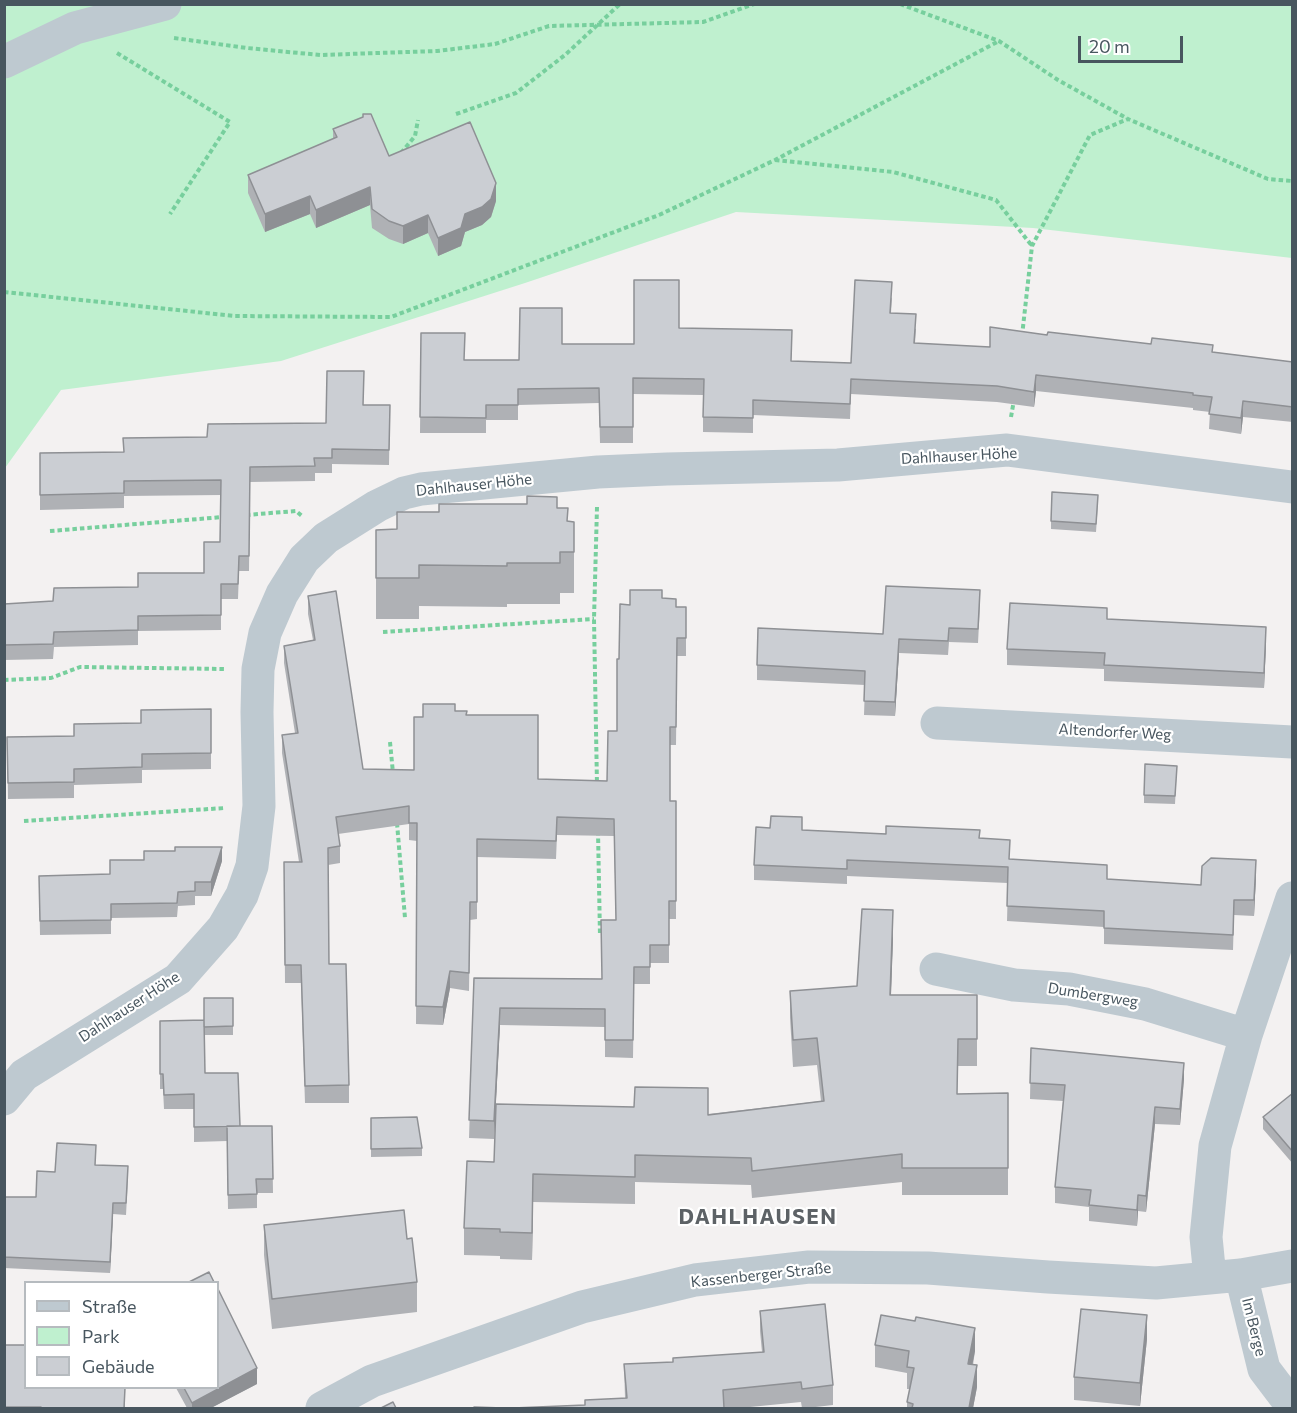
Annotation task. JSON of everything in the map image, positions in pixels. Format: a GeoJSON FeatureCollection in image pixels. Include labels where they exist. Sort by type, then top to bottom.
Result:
{"type":"FeatureCollection","features":[{"type":"Feature","properties":{"kind":"street"},"geometry":{"type":"LineString","coordinates":[[4,62],[75,28],[165,4]]}},
{"type":"Feature","properties":{"kind":"street"},"geometry":{"type":"LineString","coordinates":[[4,34],[75,28]]}},
{"type":"Feature","properties":{"kind":"street","name":"Dahlhauser Höhe"},"geometry":{"type":"LineString","coordinates":[[4,1099],[24,1076],[178,979],[223,928],[242,895],[252,866],[259,806],[258,669],[266,633],[282,594],[304,559],[326,538],[377,506],[412,491],[598,472],[838,465],[1007,450],[1293,488]]}},
{"type":"Feature","properties":{"kind":"street","name":"Altendorfer Weg"},"geometry":{"type":"LineString","coordinates":[[937,723],[1293,742]]}},
{"type":"Feature","properties":{"kind":"street"},"geometry":{"type":"LineString","coordinates":[[1225,1276],[1206,1237],[1215,1146],[1246,1035],[1293,898]]}},
{"type":"Feature","properties":{"kind":"street","name":"Dumbergweg"},"geometry":{"type":"LineString","coordinates":[[936,969],[1014,985],[1069,989],[1145,1004],[1246,1035]]}},
{"type":"Feature","properties":{"kind":"street","name":"Kassenberger Straße"},"geometry":{"type":"LineString","coordinates":[[322,1408],[372,1381],[582,1307],[695,1280],[809,1268],[928,1268],[1156,1283],[1293,1266]]}},
{"type":"Feature","properties":{"kind":"street","name":"Im Berge"},"geometry":{"type":"LineString","coordinates":[[1225,1276],[1264,1369],[1293,1406]]}},
{"type":"Feature","properties":{"kind":"path"},"geometry":{"type":"LineString","coordinates":[[456,114],[516,93],[565,55],[620,4]]}},
{"type":"Feature","properties":{"kind":"path"},"geometry":{"type":"LineString","coordinates":[[130,13],[167,36],[185,41],[320,55],[466,48],[495,44],[549,26],[703,22],[754,4]]}},
{"type":"Feature","properties":{"kind":"path"},"geometry":{"type":"LineString","coordinates":[[900,4],[999,41],[1058,80],[1128,119],[1268,179],[1293,181]]}},
{"type":"Feature","properties":{"kind":"path"},"geometry":{"type":"LineString","coordinates":[[75,28],[230,122],[170,214]]}},
{"type":"Feature","properties":{"kind":"path"},"geometry":{"type":"LineString","coordinates":[[4,292],[235,316],[391,317],[659,215],[775,160],[999,41]]}},
{"type":"Feature","properties":{"kind":"path"},"geometry":{"type":"LineString","coordinates":[[1022,343],[1032,246],[1090,135],[1128,119]]}},
{"type":"Feature","properties":{"kind":"path"},"geometry":{"type":"LineString","coordinates":[[399,156],[415,136],[417,120]]}},
{"type":"Feature","properties":{"kind":"path"},"geometry":{"type":"LineString","coordinates":[[775,160],[893,172],[996,200],[1032,246]]}},
{"type":"Feature","properties":{"kind":"path"},"geometry":{"type":"LineString","coordinates":[[1007,450],[1015,391]]}},
{"type":"Feature","properties":{"kind":"path"},"geometry":{"type":"LineString","coordinates":[[597,795],[594,619],[598,472]]}},
{"type":"Feature","properties":{"kind":"path"},"geometry":{"type":"LineString","coordinates":[[237,516],[296,511],[326,538]]}},
{"type":"Feature","properties":{"kind":"path"},"geometry":{"type":"LineString","coordinates":[[50,531],[226,517]]}},
{"type":"Feature","properties":{"kind":"path"},"geometry":{"type":"LineString","coordinates":[[383,632],[594,619]]}},
{"type":"Feature","properties":{"kind":"path"},"geometry":{"type":"LineString","coordinates":[[4,680],[51,678],[80,667],[258,669]]}},
{"type":"Feature","properties":{"kind":"path"},"geometry":{"type":"LineString","coordinates":[[390,742],[393,777]]}},
{"type":"Feature","properties":{"kind":"path"},"geometry":{"type":"LineString","coordinates":[[24,821],[259,806]]}},
{"type":"Feature","properties":{"kind":"path"},"geometry":{"type":"LineString","coordinates":[[396,812],[405,918]]}},
{"type":"Feature","properties":{"kind":"path"},"geometry":{"type":"LineString","coordinates":[[598,830],[600,936]]}},
{"type":"Feature","properties":{"kind":"green space"},"geometry":{"type":"Polygon","coordinates":[[[5,5],[1292,5],[1292,258],[1033,228],[736,212],[525,283],[281,361],[61,390],[5,468],[5,5]]]}},
{"type":"Feature","properties":{"kind":"building"},"geometry":{"type":"Polygon","coordinates":[[[363,114],[371,114],[389,156],[470,122],[496,183],[491,199],[482,207],[465,214],[461,228],[438,238],[428,215],[403,226],[389,221],[372,209],[370,187],[316,210],[310,196],[265,214],[248,175],[337,137],[333,129],[363,117],[363,114]]]}},
{"type":"Feature","properties":{"kind":"building"},"geometry":{"type":"Polygon","coordinates":[[[634,280],[679,280],[679,328],[792,330],[791,361],[851,363],[855,280],[892,282],[890,313],[916,314],[914,343],[990,347],[990,327],[1047,335],[1048,332],[1151,344],[1152,338],[1213,345],[1212,352],[1293,362],[1293,407],[1243,401],[1241,418],[1209,414],[1212,397],[1193,395],[1193,393],[1036,375],[1034,392],[997,386],[851,379],[850,404],[753,400],[753,418],[703,417],[704,379],[633,378],[633,427],[600,427],[599,388],[518,389],[518,405],[486,405],[486,418],[420,417],[421,333],[465,333],[464,360],[519,360],[520,308],[562,308],[562,344],[634,344],[634,280]]]}},
{"type":"Feature","properties":{"kind":"building"},"geometry":{"type":"Polygon","coordinates":[[[327,371],[364,371],[363,405],[390,405],[389,450],[332,449],[332,458],[314,458],[315,466],[250,467],[249,556],[239,556],[238,584],[221,584],[221,615],[138,616],[138,630],[54,632],[53,644],[4,645],[4,604],[53,601],[54,588],[138,587],[138,573],[204,573],[204,542],[220,542],[221,480],[124,481],[124,493],[40,495],[40,453],[124,452],[123,438],[207,437],[208,424],[326,423],[327,371]]]}},
{"type":"Feature","properties":{"kind":"building"},"geometry":{"type":"Polygon","coordinates":[[[1052,492],[1098,495],[1096,524],[1051,521],[1052,492]]]}},
{"type":"Feature","properties":{"kind":"building"},"geometry":{"type":"Polygon","coordinates":[[[527,496],[557,497],[557,508],[568,508],[567,521],[574,522],[574,552],[560,552],[560,563],[507,563],[507,566],[419,565],[419,578],[376,578],[376,530],[397,529],[397,512],[439,512],[439,504],[527,504],[527,496]]]}},
{"type":"Feature","properties":{"kind":"building"},"geometry":{"type":"Polygon","coordinates":[[[886,586],[980,590],[978,629],[949,628],[948,641],[899,639],[895,702],[864,701],[865,671],[757,665],[758,628],[883,634],[886,586]]]}},
{"type":"Feature","properties":{"kind":"building"},"geometry":{"type":"Polygon","coordinates":[[[630,590],[662,590],[662,598],[676,599],[676,607],[686,607],[686,638],[677,638],[676,727],[670,727],[670,801],[676,801],[676,901],[669,901],[669,945],[650,945],[650,967],[634,967],[633,1040],[605,1040],[605,1009],[500,1008],[494,1121],[469,1120],[474,978],[602,979],[601,920],[616,920],[614,819],[557,817],[556,841],[477,839],[477,902],[470,902],[469,973],[450,971],[443,1007],[416,1006],[417,823],[409,823],[409,806],[336,817],[340,846],[328,848],[329,964],[346,964],[349,1085],[305,1086],[301,965],[285,965],[284,862],[302,862],[282,735],[298,733],[284,646],[315,640],[308,596],[336,591],[363,769],[414,770],[414,717],[423,717],[423,704],[455,704],[455,711],[467,711],[466,715],[538,715],[538,779],[607,781],[608,731],[617,731],[620,604],[630,605],[630,590]]]}},
{"type":"Feature","properties":{"kind":"building"},"geometry":{"type":"Polygon","coordinates":[[[1010,603],[1107,608],[1107,619],[1266,627],[1264,673],[1104,665],[1105,653],[1007,649],[1010,603]]]}},
{"type":"Feature","properties":{"kind":"building"},"geometry":{"type":"Polygon","coordinates":[[[211,709],[211,753],[142,754],[142,767],[74,769],[74,782],[8,783],[7,737],[74,736],[74,724],[141,723],[141,710],[211,709]]]}},
{"type":"Feature","properties":{"kind":"building"},"geometry":{"type":"Polygon","coordinates":[[[1145,764],[1177,766],[1175,796],[1144,795],[1145,764]]]}},
{"type":"Feature","properties":{"kind":"building"},"geometry":{"type":"Polygon","coordinates":[[[771,816],[802,817],[802,830],[886,834],[886,826],[980,830],[979,838],[1010,840],[1009,859],[1107,865],[1107,879],[1201,885],[1202,866],[1211,858],[1256,860],[1254,900],[1234,900],[1233,935],[1104,928],[1104,911],[1007,906],[1008,867],[847,860],[847,869],[754,865],[756,827],[770,828],[771,816]]]}},
{"type":"Feature","properties":{"kind":"building"},"geometry":{"type":"Polygon","coordinates":[[[175,847],[222,847],[211,882],[195,882],[195,891],[178,892],[177,903],[111,904],[111,920],[40,921],[39,876],[110,874],[110,860],[144,860],[144,851],[175,851],[175,847]]]}},
{"type":"Feature","properties":{"kind":"building"},"geometry":{"type":"Polygon","coordinates":[[[862,909],[893,910],[890,995],[977,995],[977,1039],[958,1039],[957,1094],[1008,1093],[1008,1168],[902,1168],[902,1154],[752,1171],[751,1158],[635,1155],[635,1177],[533,1174],[532,1233],[464,1228],[467,1161],[494,1162],[496,1104],[634,1107],[635,1087],[708,1088],[708,1115],[824,1101],[817,1038],[793,1040],[790,991],[857,986],[862,909]]]}},
{"type":"Feature","properties":{"kind":"building"},"geometry":{"type":"Polygon","coordinates":[[[204,998],[233,998],[233,1026],[204,1027],[204,998]]]}},
{"type":"Feature","properties":{"kind":"building"},"geometry":{"type":"Polygon","coordinates":[[[204,1020],[205,1073],[238,1073],[240,1126],[194,1127],[194,1094],[164,1095],[163,1074],[160,1074],[160,1021],[204,1020]]]}},
{"type":"Feature","properties":{"kind":"building"},"geometry":{"type":"Polygon","coordinates":[[[1031,1048],[1184,1063],[1180,1109],[1155,1107],[1146,1196],[1138,1195],[1137,1210],[1089,1205],[1091,1190],[1055,1187],[1065,1085],[1030,1083],[1031,1048]]]}},
{"type":"Feature","properties":{"kind":"building"},"geometry":{"type":"Polygon","coordinates":[[[1293,1093],[1293,1152],[1263,1117],[1293,1093]]]}},
{"type":"Feature","properties":{"kind":"building"},"geometry":{"type":"Polygon","coordinates":[[[417,1117],[422,1148],[371,1149],[371,1118],[417,1117]]]}},
{"type":"Feature","properties":{"kind":"building"},"geometry":{"type":"Polygon","coordinates":[[[227,1126],[272,1126],[273,1179],[256,1179],[257,1194],[228,1195],[227,1126]]]}},
{"type":"Feature","properties":{"kind":"building"},"geometry":{"type":"Polygon","coordinates":[[[57,1143],[96,1145],[95,1165],[128,1166],[126,1203],[113,1203],[110,1262],[4,1257],[4,1197],[36,1197],[37,1171],[55,1172],[57,1143]]]}},
{"type":"Feature","properties":{"kind":"building"},"geometry":{"type":"Polygon","coordinates":[[[404,1210],[407,1239],[412,1238],[417,1282],[272,1299],[264,1225],[404,1210]]]}},
{"type":"Feature","properties":{"kind":"building"},"geometry":{"type":"Polygon","coordinates":[[[209,1272],[214,1281],[191,1281],[209,1272]]]}},
{"type":"Feature","properties":{"kind":"building"},"geometry":{"type":"Polygon","coordinates":[[[219,1291],[257,1368],[219,1388],[219,1291]]]}},
{"type":"Feature","properties":{"kind":"building"},"geometry":{"type":"Polygon","coordinates":[[[825,1304],[833,1385],[802,1389],[801,1382],[723,1390],[724,1408],[513,1408],[585,1405],[585,1400],[627,1398],[624,1364],[673,1362],[673,1358],[764,1352],[760,1311],[825,1304]]]}},
{"type":"Feature","properties":{"kind":"building"},"geometry":{"type":"Polygon","coordinates":[[[1081,1309],[1147,1315],[1140,1383],[1074,1377],[1081,1309]]]}},
{"type":"Feature","properties":{"kind":"building"},"geometry":{"type":"Polygon","coordinates":[[[881,1315],[915,1321],[916,1317],[975,1328],[968,1364],[977,1365],[969,1408],[912,1408],[913,1404],[907,1402],[914,1368],[907,1367],[909,1351],[875,1345],[881,1315]]]}},
{"type":"Feature","properties":{"kind":"building"},"geometry":{"type":"Polygon","coordinates":[[[4,1345],[24,1345],[24,1389],[125,1389],[124,1408],[4,1407],[4,1345]]]}},
{"type":"Feature","properties":{"kind":"building"},"geometry":{"type":"Polygon","coordinates":[[[185,1389],[218,1389],[192,1403],[185,1389]]]}},
{"type":"Feature","properties":{"kind":"building"},"geometry":{"type":"Polygon","coordinates":[[[393,1402],[396,1408],[381,1408],[393,1402]]]}},
{"type":"Feature","properties":{"kind":"district","name":"DAHLHAUSEN"},"geometry":{"type":"Point","coordinates":[758,1217]}}]}
